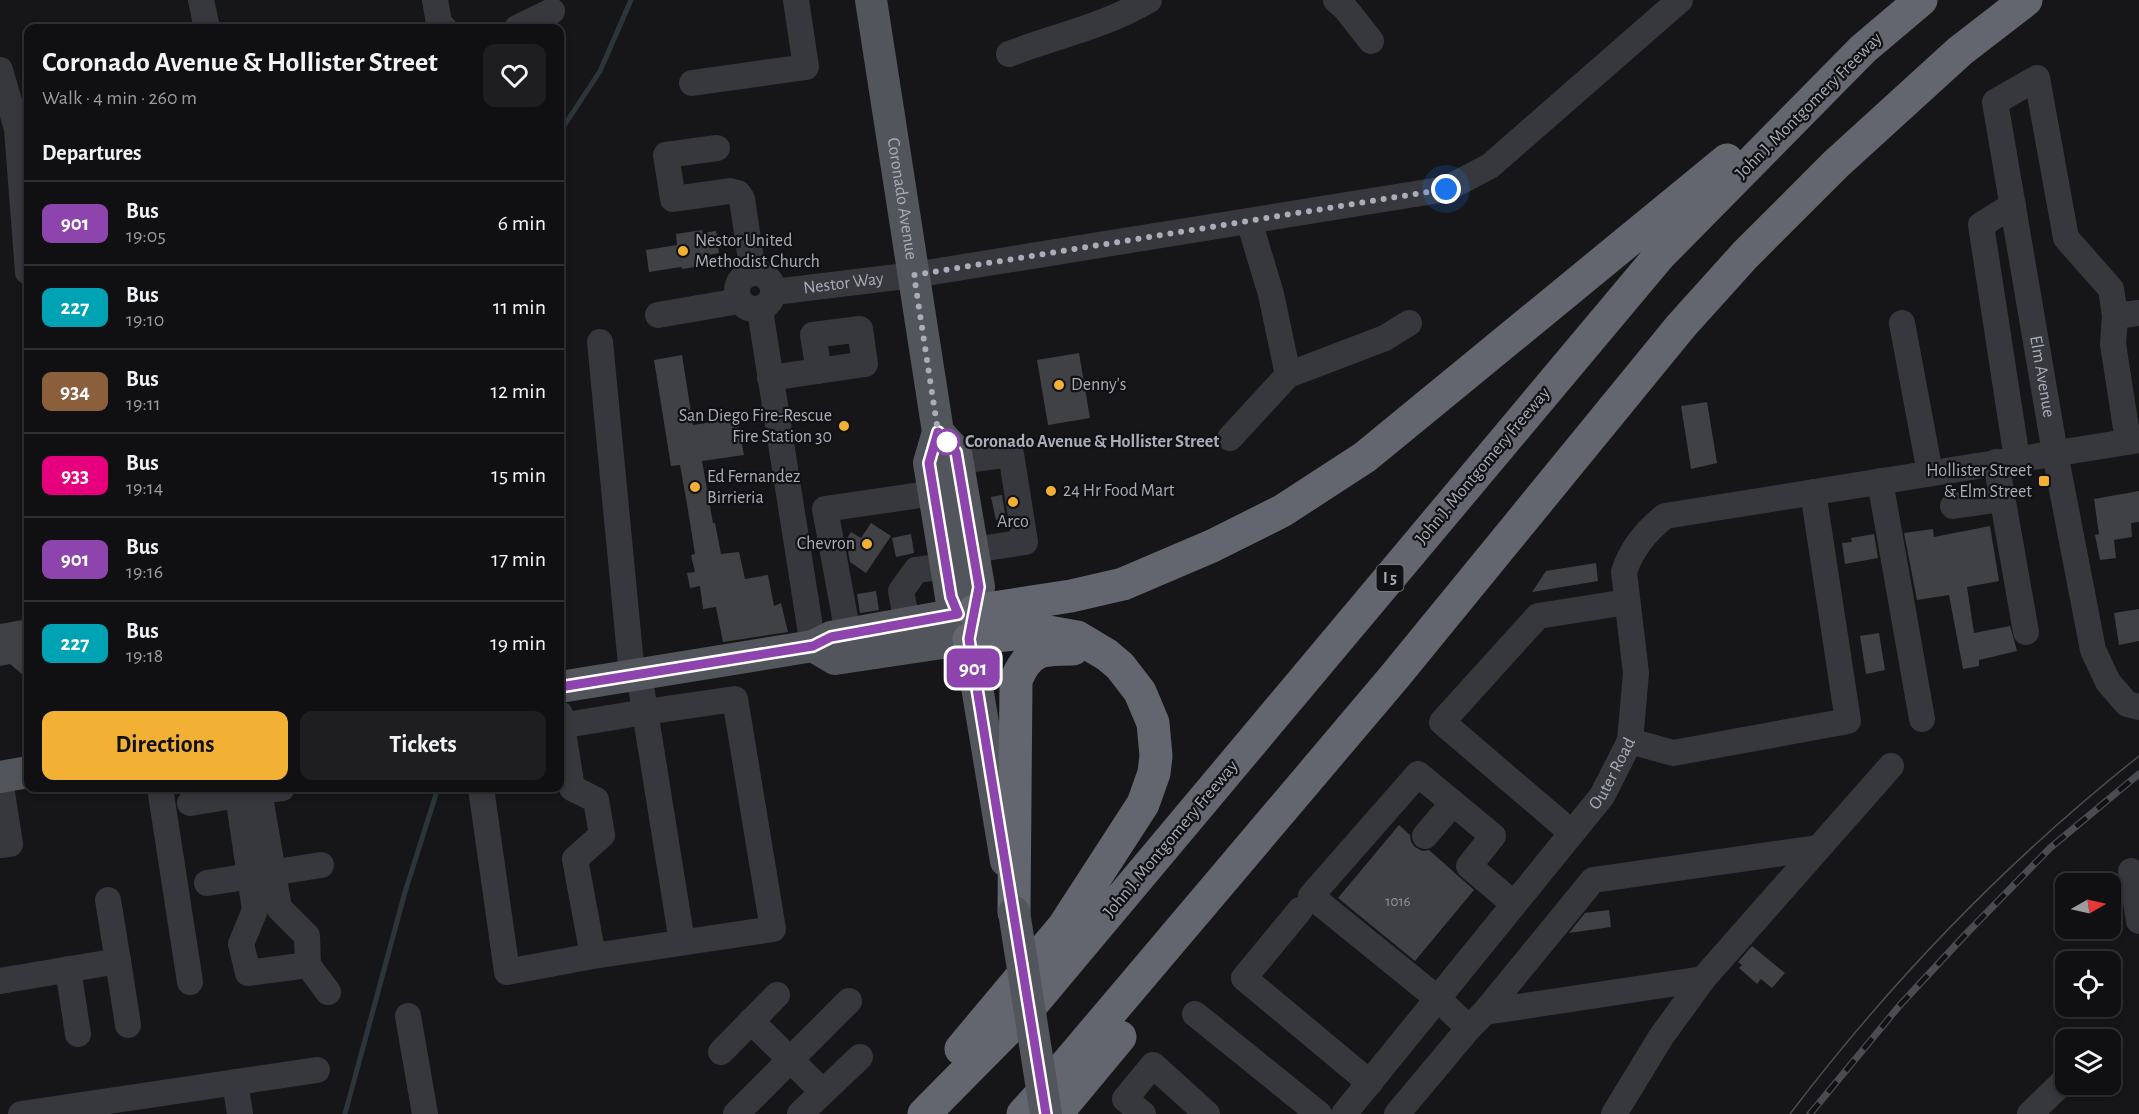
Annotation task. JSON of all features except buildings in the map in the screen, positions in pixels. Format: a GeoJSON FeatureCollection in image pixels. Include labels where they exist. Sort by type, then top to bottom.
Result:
{"type":"FeatureCollection","features":[{"type":"Feature","properties":{"kind":"highway","name":"John J. Montgomery Freeway"},"geometry":{"type":"LineString","coordinates":[[924,1114],[1044,991],[1660,255],[1863,49],[1921,0]]}},
{"type":"Feature","properties":{"kind":"highway"},"geometry":{"type":"LineString","coordinates":[[1023,1114],[1395,676],[1681,326],[1745,255],[1836,164],[1960,51],[2025,1]]}},
{"type":"Feature","properties":{"kind":"highway"},"geometry":{"type":"LineString","coordinates":[[967,622],[1123,584],[1212,546],[1282,511],[1341,474],[1365,457],[1863,49]]}},
{"type":"Feature","properties":{"kind":"highway"},"geometry":{"type":"LineString","coordinates":[[903,1114],[956,1056],[1064,926],[1146,797],[1154,773],[1156,756],[1153,723],[1147,707],[1140,692],[1125,672],[1107,655],[1077,638],[1042,631],[967,622]]}},
{"type":"Feature","properties":{"kind":"highway"},"geometry":{"type":"LineString","coordinates":[[1014,912],[1016,680],[1022,666],[1030,656],[1042,651],[1093,646]]}},
{"type":"Feature","properties":{"kind":"highway"},"geometry":{"type":"LineString","coordinates":[[1056,1114],[1123,1032],[1310,776]]}},
{"type":"Feature","properties":{"kind":"main road","name":"Coronado Avenue"},"geometry":{"type":"LineString","coordinates":[[871,0],[938,432],[929,463],[951,597],[967,622],[1046,1114]]}},
{"type":"Feature","properties":{"kind":"main road","name":"Coronado Avenue"},"geometry":{"type":"LineString","coordinates":[[938,432],[956,452],[979,587],[967,622]]}},
{"type":"Feature","properties":{"kind":"main road"},"geometry":{"type":"LineString","coordinates":[[564,686],[813,646],[831,637],[907,623],[967,622]]}},
{"type":"Feature","properties":{"kind":"main road"},"geometry":{"type":"LineString","coordinates":[[813,646],[835,659],[967,622]]}},
{"type":"Feature","properties":{"kind":"main road"},"geometry":{"type":"LineString","coordinates":[[0,778],[24,773]]}},
{"type":"Feature","properties":{"kind":"street"},"geometry":{"type":"LineString","coordinates":[[201,0],[206,24]]}},
{"type":"Feature","properties":{"kind":"street"},"geometry":{"type":"LineString","coordinates":[[435,0],[440,24]]}},
{"type":"Feature","properties":{"kind":"street"},"geometry":{"type":"LineString","coordinates":[[692,83],[806,67],[796,0]]}},
{"type":"Feature","properties":{"kind":"street"},"geometry":{"type":"LineString","coordinates":[[1009,54],[1096,26],[1149,0]]}},
{"type":"Feature","properties":{"kind":"street"},"geometry":{"type":"LineString","coordinates":[[1336,0],[1371,41]]}},
{"type":"Feature","properties":{"kind":"street","name":"Nestor Way"},"geometry":{"type":"LineString","coordinates":[[658,315],[758,301],[1446,189],[1490,166],[1680,0]]}},
{"type":"Feature","properties":{"kind":"street"},"geometry":{"type":"LineString","coordinates":[[525,24],[552,11]]}},
{"type":"Feature","properties":{"kind":"street"},"geometry":{"type":"LineString","coordinates":[[0,70],[18,129],[24,189]]}},
{"type":"Feature","properties":{"kind":"street","name":"Elm Avenue"},"geometry":{"type":"LineString","coordinates":[[2127,314],[2111,289],[2066,238],[2037,78],[1995,102],[2055,453],[2093,650],[2108,682],[2127,704],[2139,706]]}},
{"type":"Feature","properties":{"kind":"street"},"geometry":{"type":"LineString","coordinates":[[717,148],[666,155],[673,199],[730,191],[738,193],[742,199],[753,273],[759,273],[770,280],[758,301],[813,646]]}},
{"type":"Feature","properties":{"kind":"street"},"geometry":{"type":"LineString","coordinates":[[2013,205],[1981,225],[2007,461],[2002,499],[2026,632]]}},
{"type":"Feature","properties":{"kind":"street"},"geometry":{"type":"LineString","coordinates":[[1249,220],[1270,294],[1288,375]]}},
{"type":"Feature","properties":{"kind":"street"},"geometry":{"type":"LineString","coordinates":[[2127,314],[2114,344],[2133,440]]}},
{"type":"Feature","properties":{"kind":"street"},"geometry":{"type":"LineString","coordinates":[[1230,438],[1288,375],[1385,338],[1408,323]]}},
{"type":"Feature","properties":{"kind":"street"},"geometry":{"type":"LineString","coordinates":[[1902,323],[1930,473]]}},
{"type":"Feature","properties":{"kind":"street"},"geometry":{"type":"LineString","coordinates":[[600,342],[636,675],[645,712],[682,942]]}},
{"type":"Feature","properties":{"kind":"street"},"geometry":{"type":"LineString","coordinates":[[770,378],[819,371]]}},
{"type":"Feature","properties":{"kind":"street","name":"Outer Road"},"geometry":{"type":"LineString","coordinates":[[1344,1114],[1602,796],[1630,741],[1635,673],[1624,572],[1629,558],[1652,527],[1665,516],[2133,440]]}},
{"type":"Feature","properties":{"kind":"street"},"geometry":{"type":"LineString","coordinates":[[958,461],[1011,454],[1025,542],[973,550]]}},
{"type":"Feature","properties":{"kind":"street"},"geometry":{"type":"LineString","coordinates":[[1880,481],[1922,719]]}},
{"type":"Feature","properties":{"kind":"street"},"geometry":{"type":"LineString","coordinates":[[1630,741],[1673,753],[1848,721],[1816,492]]}},
{"type":"Feature","properties":{"kind":"street"},"geometry":{"type":"LineString","coordinates":[[848,634],[825,509],[934,493]]}},
{"type":"Feature","properties":{"kind":"street"},"geometry":{"type":"LineString","coordinates":[[1953,506],[2002,499]]}},
{"type":"Feature","properties":{"kind":"street"},"geometry":{"type":"LineString","coordinates":[[907,623],[901,591],[916,570],[946,566]]}},
{"type":"Feature","properties":{"kind":"street"},"geometry":{"type":"LineString","coordinates":[[1572,833],[1442,722],[1538,616],[1627,602]]}},
{"type":"Feature","properties":{"kind":"street"},"geometry":{"type":"LineString","coordinates":[[482,792],[507,972],[593,956],[773,929],[735,699],[564,722]]}},
{"type":"Feature","properties":{"kind":"street"},"geometry":{"type":"LineString","coordinates":[[564,744],[572,788],[596,801],[602,835],[575,859],[593,956]]}},
{"type":"Feature","properties":{"kind":"street"},"geometry":{"type":"LineString","coordinates":[[1614,1114],[1661,1037],[1703,979],[1892,766]]}},
{"type":"Feature","properties":{"kind":"street"},"geometry":{"type":"LineString","coordinates":[[1514,904],[1469,866],[1493,836],[1418,774],[1311,896],[1438,999],[1477,1020],[1703,979]]}},
{"type":"Feature","properties":{"kind":"street"},"geometry":{"type":"LineString","coordinates":[[0,778],[10,844],[0,845]]}},
{"type":"Feature","properties":{"kind":"street"},"geometry":{"type":"LineString","coordinates":[[161,792],[190,982]]}},
{"type":"Feature","properties":{"kind":"street"},"geometry":{"type":"LineString","coordinates":[[190,803],[245,792]]}},
{"type":"Feature","properties":{"kind":"street"},"geometry":{"type":"LineString","coordinates":[[255,792],[261,875],[255,910],[241,944],[248,973],[308,965]]}},
{"type":"Feature","properties":{"kind":"street"},"geometry":{"type":"LineString","coordinates":[[1425,836],[1453,803]]}},
{"type":"Feature","properties":{"kind":"street"},"geometry":{"type":"LineString","coordinates":[[1397,1114],[1593,880],[1818,848]]}},
{"type":"Feature","properties":{"kind":"street"},"geometry":{"type":"LineString","coordinates":[[207,883],[321,865]]}},
{"type":"Feature","properties":{"kind":"street"},"geometry":{"type":"LineString","coordinates":[[2131,871],[2139,921]]}},
{"type":"Feature","properties":{"kind":"street"},"geometry":{"type":"LineString","coordinates":[[261,875],[279,908],[307,936],[308,965],[328,992]]}},
{"type":"Feature","properties":{"kind":"street"},"geometry":{"type":"LineString","coordinates":[[108,900],[128,1025]]}},
{"type":"Feature","properties":{"kind":"street"},"geometry":{"type":"LineString","coordinates":[[1300,910],[1244,978],[1370,1083]]}},
{"type":"Feature","properties":{"kind":"street"},"geometry":{"type":"LineString","coordinates":[[0,981],[118,961]]}},
{"type":"Feature","properties":{"kind":"street"},"geometry":{"type":"LineString","coordinates":[[68,969],[78,1034]]}},
{"type":"Feature","properties":{"kind":"street"},"geometry":{"type":"LineString","coordinates":[[721,1052],[777,995]]}},
{"type":"Feature","properties":{"kind":"street"},"geometry":{"type":"LineString","coordinates":[[736,1114],[849,1001]]}},
{"type":"Feature","properties":{"kind":"street"},"geometry":{"type":"LineString","coordinates":[[1195,1014],[1320,1114]]}},
{"type":"Feature","properties":{"kind":"street"},"geometry":{"type":"LineString","coordinates":[[408,1016],[425,1114]]}},
{"type":"Feature","properties":{"kind":"street"},"geometry":{"type":"LineString","coordinates":[[751,1021],[823,1092]]}},
{"type":"Feature","properties":{"kind":"street"},"geometry":{"type":"LineString","coordinates":[[800,1114],[860,1057]]}},
{"type":"Feature","properties":{"kind":"street"},"geometry":{"type":"LineString","coordinates":[[1143,1114],[1125,1099],[1153,1065],[1208,1114]]}},
{"type":"Feature","properties":{"kind":"street"},"geometry":{"type":"LineString","coordinates":[[21,1114],[126,1106],[235,1082],[317,1070]]}},
{"type":"Feature","properties":{"kind":"street"},"geometry":{"type":"LineString","coordinates":[[235,1082],[240,1114]]}},
{"type":"Feature","properties":{"kind":"street"},"geometry":{"type":"LineString","coordinates":[[2030,1114],[2055,1090]]}},
{"type":"Feature","properties":{"kind":"waterway"},"geometry":{"type":"LineString","coordinates":[[564,126],[600,71],[631,0]]}},
{"type":"Feature","properties":{"kind":"waterway"},"geometry":{"type":"LineString","coordinates":[[345,1114],[405,892],[437,792]]}},
{"type":"Feature","properties":{"kind":"tram line"},"geometry":{"type":"LineString","coordinates":[[1790,1114],[1869,1017],[1953,924],[2043,837],[2139,756]]}},
{"type":"Feature","properties":{"kind":"railway"},"geometry":{"type":"LineString","coordinates":[[1810,1114],[1900,1005],[1966,934],[2050,848],[2139,774]]}},
{"type":"Feature","properties":{"kind":"bus line","name":"901"},"geometry":{"type":"LineString","coordinates":[[564,686],[813,646],[831,637],[958,614],[951,597],[929,463],[938,432],[956,452],[979,587],[969,639],[1046,1114]]}},
{"type":"Feature","properties":{"kind":"place","name":"Nestor United Methodist Church"},"geometry":{"type":"Point","coordinates":[683,251]}},
{"type":"Feature","properties":{"kind":"place","name":"Denny's"},"geometry":{"type":"Point","coordinates":[1059,385]}},
{"type":"Feature","properties":{"kind":"place","name":"San Diego Fire-Rescue Fire Station 30"},"geometry":{"type":"Point","coordinates":[844,426]}},
{"type":"Feature","properties":{"kind":"place","name":"Coronado Avenue & Hollister Street"},"geometry":{"type":"Point","coordinates":[947,442]}},
{"type":"Feature","properties":{"kind":"place","name":"Hollister Street & Elm Street"},"geometry":{"type":"Point","coordinates":[2044,481]}},
{"type":"Feature","properties":{"kind":"place","name":"Ed Fernandez Birrieria"},"geometry":{"type":"Point","coordinates":[695,487]}},
{"type":"Feature","properties":{"kind":"place","name":"24 Hr Food Mart"},"geometry":{"type":"Point","coordinates":[1051,491]}},
{"type":"Feature","properties":{"kind":"place","name":"Arco"},"geometry":{"type":"Point","coordinates":[1013,502]}},
{"type":"Feature","properties":{"kind":"place","name":"Chevron"},"geometry":{"type":"Point","coordinates":[867,544]}},
{"type":"Feature","properties":{"kind":"route"},"geometry":{"type":"LineString","coordinates":[[947,442],[938,432],[914,275],[1446,189]]}}]}
